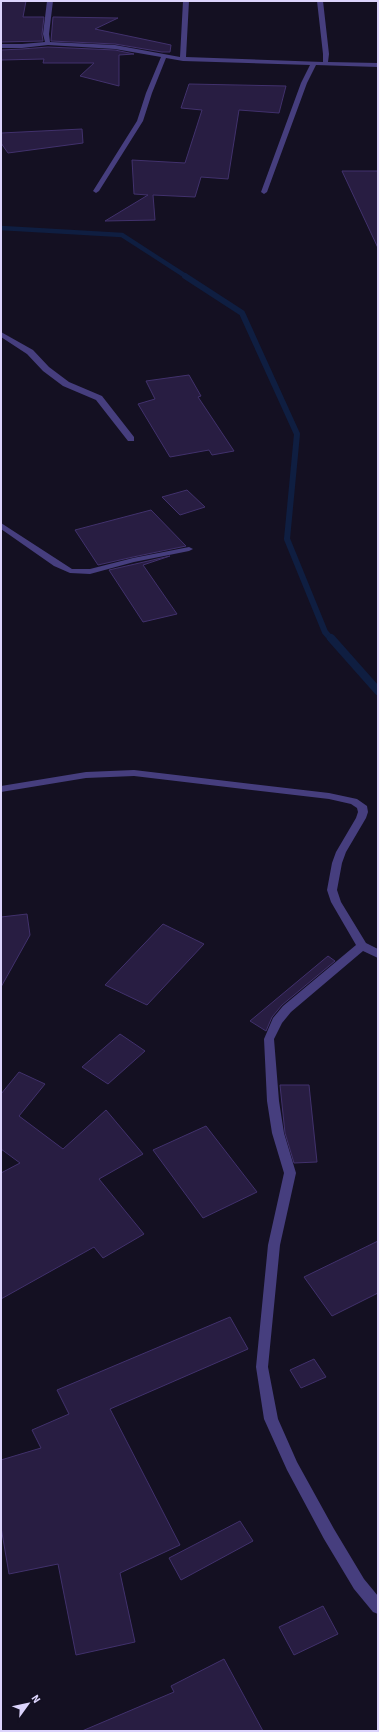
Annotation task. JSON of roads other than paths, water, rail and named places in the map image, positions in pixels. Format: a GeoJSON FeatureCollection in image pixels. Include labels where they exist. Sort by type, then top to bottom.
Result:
{"type":"FeatureCollection","features":[{"type":"Feature","properties":{"kind":"street"},"geometry":{"type":"LineString","coordinates":[[48,43],[46,34],[50,1]]}},
{"type":"Feature","properties":{"kind":"street"},"geometry":{"type":"LineString","coordinates":[[183,59],[186,1]]}},
{"type":"Feature","properties":{"kind":"street"},"geometry":{"type":"LineString","coordinates":[[320,1],[326,64]]}},
{"type":"Feature","properties":{"kind":"street"},"geometry":{"type":"LineString","coordinates":[[1,46],[22,46],[48,43],[115,47],[183,59],[378,65]]}},
{"type":"Feature","properties":{"kind":"street"},"geometry":{"type":"LineString","coordinates":[[96,191],[140,121],[149,93],[164,56]]}},
{"type":"Feature","properties":{"kind":"street"},"geometry":{"type":"LineString","coordinates":[[264,192],[304,83],[314,64]]}},
{"type":"Feature","properties":{"kind":"street"},"geometry":{"type":"LineString","coordinates":[[1,334],[30,352],[46,368],[66,384],[99,398],[131,439]]}},
{"type":"Feature","properties":{"kind":"street"},"geometry":{"type":"LineString","coordinates":[[1,525],[57,564],[70,571],[90,572],[133,560],[189,549]]}},
{"type":"Feature","properties":{"kind":"street"},"geometry":{"type":"LineString","coordinates":[[1,789],[86,775],[134,774],[329,796],[354,801],[362,806],[363,812],[341,852],[337,863],[332,890],[342,913],[362,946],[378,954]]}},
{"type":"Feature","properties":{"kind":"street"},"geometry":{"type":"LineString","coordinates":[[362,946],[287,1009],[277,1021],[269,1038],[268,1050],[275,1114],[278,1133],[290,1172],[274,1245],[262,1368],[271,1418],[292,1466],[329,1534],[359,1584],[378,1607]]}},
{"type":"Feature","properties":{"kind":"waterway"},"geometry":{"type":"LineString","coordinates":[[1,228],[122,235],[187,277]]}},
{"type":"Feature","properties":{"kind":"waterway"},"geometry":{"type":"LineString","coordinates":[[185,276],[242,313],[297,434],[287,539],[325,632],[331,639]]}},
{"type":"Feature","properties":{"kind":"waterway"},"geometry":{"type":"LineString","coordinates":[[331,638],[378,691]]}}]}
